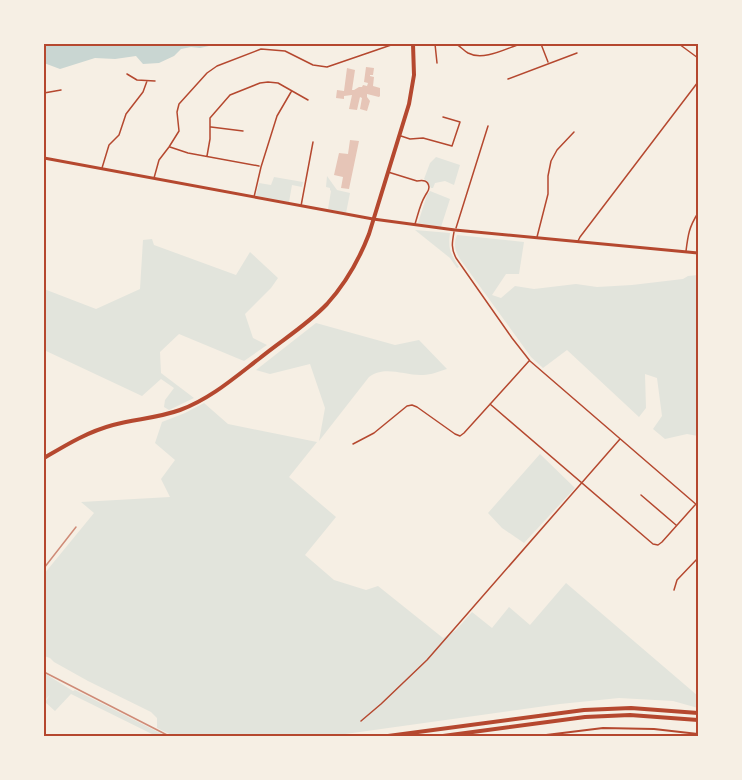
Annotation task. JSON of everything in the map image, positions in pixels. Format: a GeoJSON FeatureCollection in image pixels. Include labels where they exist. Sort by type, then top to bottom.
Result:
{"type":"FeatureCollection","features":[{"type":"Feature","properties":{"kind":"highway"},"geometry":{"type":"LineString","coordinates":[[44,459],[90,432],[116,424],[168,414],[217,391],[320,311],[351,273],[369,234],[412,90],[413,44]]}},
{"type":"Feature","properties":{"kind":"highway"},"geometry":{"type":"LineString","coordinates":[[388,736],[584,710],[631,708],[699,713]]}},
{"type":"Feature","properties":{"kind":"highway"},"geometry":{"type":"LineString","coordinates":[[443,736],[585,717],[630,715],[699,720]]}},
{"type":"Feature","properties":{"kind":"main road"},"geometry":{"type":"LineString","coordinates":[[44,158],[373,219],[455,230],[699,253]]}},
{"type":"Feature","properties":{"kind":"street"},"geometry":{"type":"LineString","coordinates":[[153,179],[159,160],[179,131],[177,112],[179,104],[207,73],[217,66],[261,49],[285,51],[313,65],[327,67],[394,44]]}},
{"type":"Feature","properties":{"kind":"street"},"geometry":{"type":"LineString","coordinates":[[435,44],[437,63]]}},
{"type":"Feature","properties":{"kind":"street"},"geometry":{"type":"LineString","coordinates":[[456,44],[470,54],[480,56],[520,44]]}},
{"type":"Feature","properties":{"kind":"street"},"geometry":{"type":"LineString","coordinates":[[541,44],[548,64]]}},
{"type":"Feature","properties":{"kind":"street"},"geometry":{"type":"LineString","coordinates":[[679,44],[699,58]]}},
{"type":"Feature","properties":{"kind":"street"},"geometry":{"type":"LineString","coordinates":[[508,79],[577,53]]}},
{"type":"Feature","properties":{"kind":"street"},"geometry":{"type":"LineString","coordinates":[[127,74],[136,80],[155,81]]}},
{"type":"Feature","properties":{"kind":"street"},"geometry":{"type":"LineString","coordinates":[[102,169],[109,145],[119,135],[126,114],[143,92],[147,81]]}},
{"type":"Feature","properties":{"kind":"street"},"geometry":{"type":"LineString","coordinates":[[578,242],[699,82]]}},
{"type":"Feature","properties":{"kind":"street"},"geometry":{"type":"LineString","coordinates":[[207,156],[210,118],[227,98],[237,92],[260,83],[278,83],[308,100]]}},
{"type":"Feature","properties":{"kind":"street"},"geometry":{"type":"LineString","coordinates":[[44,93],[61,90]]}},
{"type":"Feature","properties":{"kind":"street"},"geometry":{"type":"LineString","coordinates":[[254,198],[261,166],[277,116],[292,90]]}},
{"type":"Feature","properties":{"kind":"street"},"geometry":{"type":"LineString","coordinates":[[400,136],[410,139],[423,138],[452,146],[460,122],[443,117]]}},
{"type":"Feature","properties":{"kind":"street"},"geometry":{"type":"LineString","coordinates":[[488,126],[455,230],[452,250],[456,258],[530,361],[699,507]]}},
{"type":"Feature","properties":{"kind":"street"},"geometry":{"type":"LineString","coordinates":[[210,127],[243,131]]}},
{"type":"Feature","properties":{"kind":"street"},"geometry":{"type":"LineString","coordinates":[[537,238],[548,194],[551,162],[557,150],[574,132]]}},
{"type":"Feature","properties":{"kind":"street"},"geometry":{"type":"LineString","coordinates":[[300,206],[312,142]]}},
{"type":"Feature","properties":{"kind":"street"},"geometry":{"type":"LineString","coordinates":[[170,147],[188,153],[261,166]]}},
{"type":"Feature","properties":{"kind":"street"},"geometry":{"type":"LineString","coordinates":[[388,172],[427,182],[428,190],[415,225]]}},
{"type":"Feature","properties":{"kind":"street"},"geometry":{"type":"LineString","coordinates":[[686,252],[689,231],[699,213]]}},
{"type":"Feature","properties":{"kind":"street"},"geometry":{"type":"LineString","coordinates":[[353,444],[374,433],[407,406],[412,405],[459,436],[530,361]]}},
{"type":"Feature","properties":{"kind":"street"},"geometry":{"type":"LineString","coordinates":[[490,405],[653,544],[658,545],[662,542],[696,504]]}},
{"type":"Feature","properties":{"kind":"street"},"geometry":{"type":"LineString","coordinates":[[361,721],[427,660],[621,439]]}},
{"type":"Feature","properties":{"kind":"street"},"geometry":{"type":"LineString","coordinates":[[641,495],[677,526]]}},
{"type":"Feature","properties":{"kind":"street"},"geometry":{"type":"LineString","coordinates":[[674,590],[679,577],[699,558]]}},
{"type":"Feature","properties":{"kind":"street"},"geometry":{"type":"LineString","coordinates":[[538,736],[603,728],[654,729],[699,734]]}},
{"type":"Feature","properties":{"kind":"shaded area"},"geometry":{"type":"Polygon","coordinates":[[[44,44],[231,44],[181,49],[174,56],[159,63],[143,64],[136,56],[115,59],[95,58],[60,69],[44,63],[44,44]]]}},
{"type":"Feature","properties":{"kind":"shaded area"},"geometry":{"type":"Polygon","coordinates":[[[436,157],[460,165],[454,185],[445,181],[435,183],[431,188],[424,179],[430,163],[436,157]]]}},
{"type":"Feature","properties":{"kind":"shaded area"},"geometry":{"type":"Polygon","coordinates":[[[327,176],[337,190],[350,193],[346,213],[328,209],[331,191],[326,187],[327,176]]]}},
{"type":"Feature","properties":{"kind":"shaded area"},"geometry":{"type":"Polygon","coordinates":[[[274,177],[303,182],[302,187],[292,185],[289,202],[257,196],[259,183],[271,185],[274,177]]]}},
{"type":"Feature","properties":{"kind":"shaded area"},"geometry":{"type":"Polygon","coordinates":[[[430,191],[450,199],[441,227],[418,223],[430,191]]]}},
{"type":"Feature","properties":{"kind":"shaded area"},"geometry":{"type":"Polygon","coordinates":[[[415,230],[450,233],[450,251],[459,267],[457,268],[450,258],[415,230]]]}},
{"type":"Feature","properties":{"kind":"shaded area"},"geometry":{"type":"Polygon","coordinates":[[[457,235],[524,242],[519,274],[506,274],[492,295],[501,298],[515,286],[534,289],[576,284],[597,287],[632,285],[698,275],[698,436],[687,434],[665,439],[653,429],[662,416],[657,378],[645,374],[646,408],[639,417],[567,350],[543,368],[531,357],[460,259],[455,247],[457,235]]]}},
{"type":"Feature","properties":{"kind":"shaded area"},"geometry":{"type":"Polygon","coordinates":[[[152,239],[154,245],[236,275],[250,252],[278,278],[245,314],[253,338],[267,345],[244,361],[179,334],[160,352],[161,373],[194,398],[169,410],[164,407],[165,400],[174,388],[161,379],[142,396],[44,350],[44,289],[96,309],[140,289],[143,240],[152,239]]]}},
{"type":"Feature","properties":{"kind":"shaded area"},"geometry":{"type":"Polygon","coordinates":[[[316,323],[395,345],[419,340],[447,369],[426,375],[388,371],[369,377],[319,441],[325,408],[310,364],[270,374],[256,370],[316,323]]]}},
{"type":"Feature","properties":{"kind":"shaded area"},"geometry":{"type":"Polygon","coordinates":[[[204,403],[228,424],[317,442],[289,477],[336,517],[305,555],[334,580],[366,590],[378,586],[443,638],[456,630],[472,612],[492,628],[509,607],[530,625],[566,583],[698,696],[698,708],[673,701],[619,698],[331,736],[174,736],[157,728],[157,718],[151,712],[44,656],[44,574],[94,513],[81,502],[170,497],[161,479],[175,460],[155,443],[162,422],[204,403]]]}},
{"type":"Feature","properties":{"kind":"shaded area"},"geometry":{"type":"Polygon","coordinates":[[[540,454],[575,488],[524,543],[502,528],[488,513],[540,454]]]}},
{"type":"Feature","properties":{"kind":"shaded area"},"geometry":{"type":"Polygon","coordinates":[[[44,673],[73,691],[166,736],[156,736],[71,694],[55,711],[45,702],[50,695],[44,701],[44,673]]]}},
{"type":"Feature","properties":{"kind":"building"},"geometry":{"type":"Polygon","coordinates":[[[366,67],[374,68],[373,75],[370,76],[374,77],[373,86],[380,88],[380,96],[367,94],[370,101],[367,111],[360,109],[362,98],[360,97],[357,110],[349,109],[352,95],[344,96],[344,99],[336,98],[337,90],[344,91],[347,68],[355,70],[352,90],[363,85],[367,86],[368,83],[364,82],[366,67]]]}},
{"type":"Feature","properties":{"kind":"building"},"geometry":{"type":"Polygon","coordinates":[[[350,140],[359,141],[349,189],[341,188],[343,177],[334,175],[339,153],[348,154],[350,140]]]}},
{"type":"Feature","properties":{"kind":"railway"},"geometry":{"type":"LineString","coordinates":[[44,568],[76,527]]}},
{"type":"Feature","properties":{"kind":"railway"},"geometry":{"type":"LineString","coordinates":[[44,672],[169,736]]}}]}
